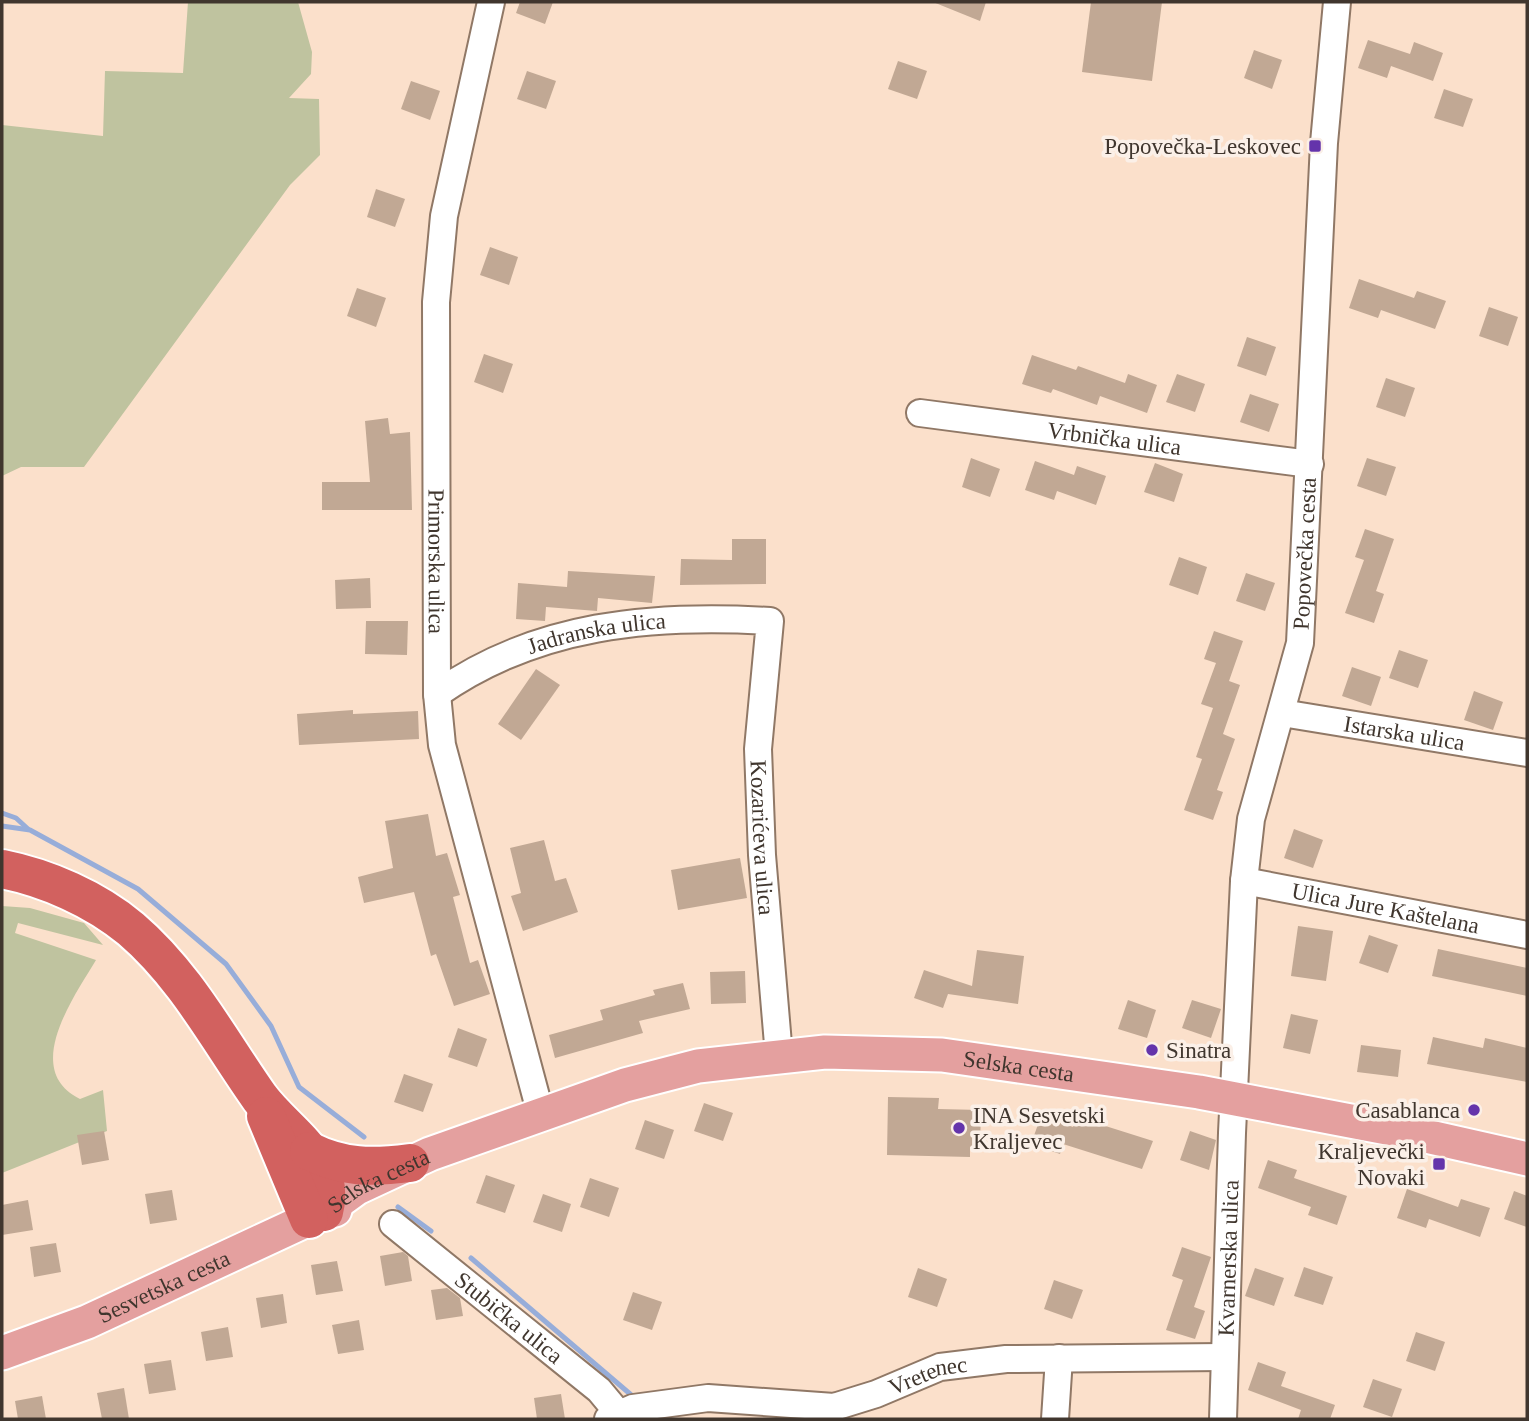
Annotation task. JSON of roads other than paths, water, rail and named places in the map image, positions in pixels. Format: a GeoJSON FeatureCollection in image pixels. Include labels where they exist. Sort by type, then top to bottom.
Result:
{"type":"FeatureCollection","features":[{"type":"Feature","properties":{"kind":"highway"},"geometry":{"type":"LineString","coordinates":[[2,869],[43,879],[115,917],[160,957],[201,1008],[262,1100],[309,1151],[325,1182],[317,1216]]}},
{"type":"Feature","properties":{"kind":"highway"},"geometry":{"type":"LineString","coordinates":[[2,883],[65,891]]}},
{"type":"Feature","properties":{"kind":"highway"},"geometry":{"type":"LineString","coordinates":[[262,1100],[276,1144],[317,1216]]}},
{"type":"Feature","properties":{"kind":"highway"},"geometry":{"type":"LineString","coordinates":[[309,1151],[327,1160],[352,1166],[410,1163]]}},
{"type":"Feature","properties":{"kind":"main road","name":"Selska cesta"},"geometry":{"type":"LineString","coordinates":[[317,1216],[357,1188],[465,1140],[659,1075],[779,1056],[865,1052],[942,1055],[1234,1098],[1527,1159]]}},
{"type":"Feature","properties":{"kind":"main road","name":"Selska cesta"},"geometry":{"type":"LineString","coordinates":[[317,1216],[378,1197],[468,1154],[527,1120]]}},
{"type":"Feature","properties":{"kind":"main road","name":"Sesvetska cesta"},"geometry":{"type":"LineString","coordinates":[[2,1353],[87,1322],[317,1216]]}},
{"type":"Feature","properties":{"kind":"street","name":"Primorska ulica"},"geometry":{"type":"LineString","coordinates":[[491,2],[444,216],[436,302],[437,694],[442,745],[527,1120]]}},
{"type":"Feature","properties":{"kind":"street","name":"Popovečka cesta"},"geometry":{"type":"LineString","coordinates":[[1234,1098],[1244,881],[1251,819],[1300,643],[1324,143],[1337,2]]}},
{"type":"Feature","properties":{"kind":"street","name":"Vrbnička ulica"},"geometry":{"type":"LineString","coordinates":[[920,413],[1310,464]]}},
{"type":"Feature","properties":{"kind":"street","name":"Jadranska ulica"},"geometry":{"type":"LineString","coordinates":[[437,694],[471,670],[531,644],[617,624],[707,617],[770,621]]}},
{"type":"Feature","properties":{"kind":"street","name":"Kozarićeva ulica"},"geometry":{"type":"LineString","coordinates":[[770,621],[758,749],[761,855],[779,1056]]}},
{"type":"Feature","properties":{"kind":"street","name":"Istarska ulica"},"geometry":{"type":"LineString","coordinates":[[1282,713],[1527,753]]}},
{"type":"Feature","properties":{"kind":"street","name":"Ulica Jure Kaštelana"},"geometry":{"type":"LineString","coordinates":[[1244,881],[1527,935]]}},
{"type":"Feature","properties":{"kind":"street","name":"Kvarnerska ulica"},"geometry":{"type":"LineString","coordinates":[[1223,1419],[1223,1357],[1234,1098]]}},
{"type":"Feature","properties":{"kind":"street","name":"Stubička ulica"},"geometry":{"type":"LineString","coordinates":[[393,1224],[599,1390],[620,1414]]}},
{"type":"Feature","properties":{"kind":"street","name":"Vretenec"},"geometry":{"type":"LineString","coordinates":[[620,1414],[662,1403],[708,1398],[801,1413],[834,1407],[876,1394],[940,1367],[1006,1359],[1223,1357]]}},
{"type":"Feature","properties":{"kind":"street"},"geometry":{"type":"LineString","coordinates":[[1055,1419],[1059,1358]]}},
{"type":"Feature","properties":{"kind":"waterway"},"geometry":{"type":"LineString","coordinates":[[2,813],[16,818],[28,829]]}},
{"type":"Feature","properties":{"kind":"waterway"},"geometry":{"type":"LineString","coordinates":[[2,826],[30,830],[138,889],[226,964],[271,1026],[299,1087],[364,1137]]}},
{"type":"Feature","properties":{"kind":"waterway"},"geometry":{"type":"LineString","coordinates":[[398,1207],[431,1231]]}},
{"type":"Feature","properties":{"kind":"waterway"},"geometry":{"type":"LineString","coordinates":[[471,1258],[636,1399]]}},
{"type":"Feature","properties":{"kind":"place","name":"Popovečka-Leskovec"},"geometry":{"type":"Point","coordinates":[1315,146]}},
{"type":"Feature","properties":{"kind":"place","name":"Sinatra"},"geometry":{"type":"Point","coordinates":[1152,1050]}},
{"type":"Feature","properties":{"kind":"place","name":"Casablanca"},"geometry":{"type":"Point","coordinates":[1474,1110]}},
{"type":"Feature","properties":{"kind":"place","name":"INA Sesvetski Kraljevec"},"geometry":{"type":"Point","coordinates":[959,1128]}},
{"type":"Feature","properties":{"kind":"place","name":"Kraljevečki Novaki"},"geometry":{"type":"Point","coordinates":[1439,1164]}}]}
